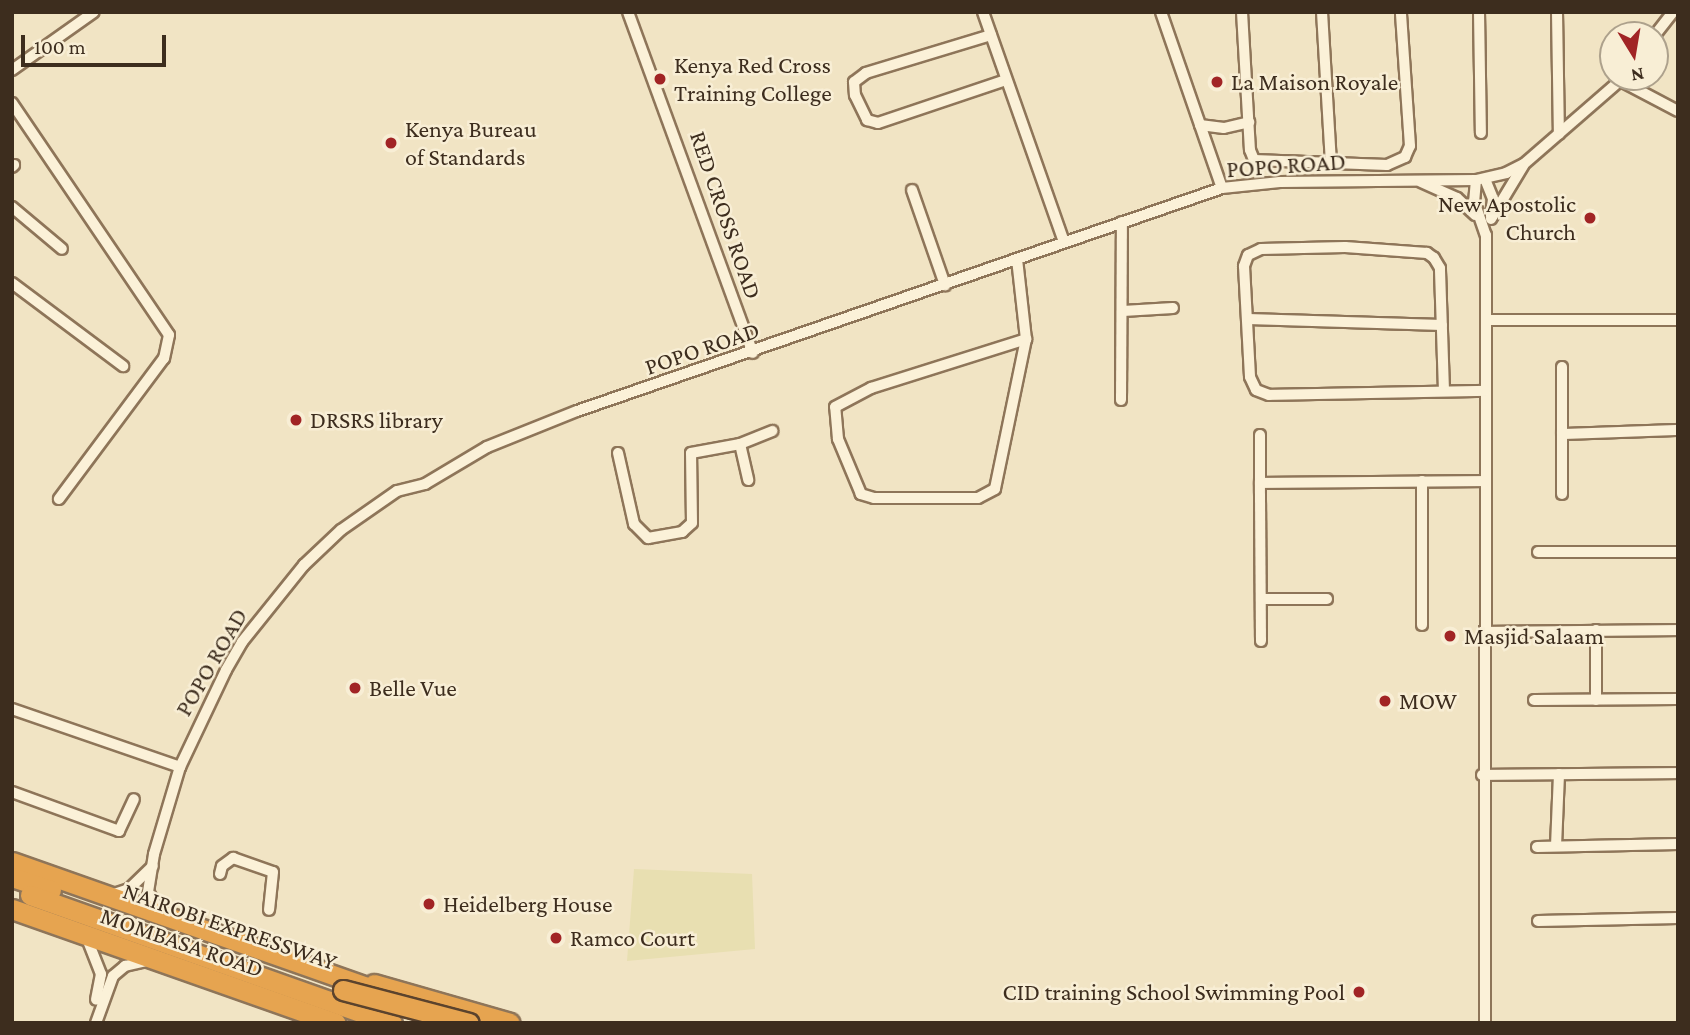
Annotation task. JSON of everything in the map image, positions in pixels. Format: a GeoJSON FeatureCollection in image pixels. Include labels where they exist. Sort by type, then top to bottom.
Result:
{"type":"FeatureCollection","features":[{"type":"Feature","properties":{"kind":"highway","name":"MOMBASA ROAD"},"geometry":{"type":"LineString","coordinates":[[12,862],[468,1023]]}},
{"type":"Feature","properties":{"kind":"highway","name":"NAIROBI EXPRESSWAY"},"geometry":{"type":"LineString","coordinates":[[12,877],[343,990],[431,1023]]}},
{"type":"Feature","properties":{"kind":"highway","name":"NAIROBI EXPRESSWAY"},"geometry":{"type":"LineString","coordinates":[[12,889],[392,1023]]}},
{"type":"Feature","properties":{"kind":"highway","name":"MOMBASA ROAD"},"geometry":{"type":"LineString","coordinates":[[12,909],[335,1023]]}},
{"type":"Feature","properties":{"kind":"highway"},"geometry":{"type":"LineString","coordinates":[[325,972],[510,1023]]}},
{"type":"Feature","properties":{"kind":"highway"},"geometry":{"type":"LineString","coordinates":[[343,990],[468,1023]]}},
{"type":"Feature","properties":{"kind":"street"},"geometry":{"type":"LineString","coordinates":[[12,70],[94,12]]}},
{"type":"Feature","properties":{"kind":"street","name":"RED CROSS ROAD"},"geometry":{"type":"LineString","coordinates":[[628,12],[752,353]]}},
{"type":"Feature","properties":{"kind":"street"},"geometry":{"type":"LineString","coordinates":[[983,12],[1064,242]]}},
{"type":"Feature","properties":{"kind":"street"},"geometry":{"type":"LineString","coordinates":[[1161,12],[1222,188]]}},
{"type":"Feature","properties":{"kind":"street"},"geometry":{"type":"LineString","coordinates":[[1242,12],[1254,160],[1387,165],[1405,157],[1410,146],[1401,13]]}},
{"type":"Feature","properties":{"kind":"street"},"geometry":{"type":"LineString","coordinates":[[1322,12],[1331,163]]}},
{"type":"Feature","properties":{"kind":"street"},"geometry":{"type":"LineString","coordinates":[[1479,12],[1481,133]]}},
{"type":"Feature","properties":{"kind":"street"},"geometry":{"type":"LineString","coordinates":[[1557,12],[1559,134]]}},
{"type":"Feature","properties":{"kind":"street"},"geometry":{"type":"LineString","coordinates":[[991,35],[866,73],[854,82],[855,95],[867,120],[878,123],[1006,80]]}},
{"type":"Feature","properties":{"kind":"street"},"geometry":{"type":"LineString","coordinates":[[1485,220],[1527,161],[1609,91]]}},
{"type":"Feature","properties":{"kind":"street"},"geometry":{"type":"LineString","coordinates":[[1644,91],[1678,111]]}},
{"type":"Feature","properties":{"kind":"street"},"geometry":{"type":"LineString","coordinates":[[12,103],[163,320],[170,340],[164,358],[59,499]]}},
{"type":"Feature","properties":{"kind":"street"},"geometry":{"type":"LineString","coordinates":[[1200,125],[1224,128],[1249,122]]}},
{"type":"Feature","properties":{"kind":"street"},"geometry":{"type":"LineString","coordinates":[[1485,1023],[1482,775],[1486,235],[1485,220],[1473,194],[1480,180],[1527,161]]}},
{"type":"Feature","properties":{"kind":"street"},"geometry":{"type":"LineString","coordinates":[[1416,180],[1457,198],[1485,220]]}},
{"type":"Feature","properties":{"kind":"street"},"geometry":{"type":"LineString","coordinates":[[1480,180],[1493,199],[1485,220]]}},
{"type":"Feature","properties":{"kind":"street","name":"POPO ROAD"},"geometry":{"type":"LineString","coordinates":[[179,921],[149,899],[153,866],[180,767],[200,719],[242,642],[304,565],[374,506],[522,432],[1222,188],[1480,180]]}},
{"type":"Feature","properties":{"kind":"street"},"geometry":{"type":"LineString","coordinates":[[912,190],[945,285]]}},
{"type":"Feature","properties":{"kind":"street"},"geometry":{"type":"LineString","coordinates":[[12,207],[62,248]]}},
{"type":"Feature","properties":{"kind":"street"},"geometry":{"type":"LineString","coordinates":[[1121,400],[1122,222]]}},
{"type":"Feature","properties":{"kind":"street"},"geometry":{"type":"LineString","coordinates":[[1444,391],[1440,268],[1427,253],[1345,247],[1261,249],[1248,255],[1244,266],[1250,377],[1263,394],[1485,391]]}},
{"type":"Feature","properties":{"kind":"street"},"geometry":{"type":"LineString","coordinates":[[1017,259],[1026,339],[998,484],[992,492],[983,497],[861,494],[838,439],[835,407],[871,388],[1026,339]]}},
{"type":"Feature","properties":{"kind":"street"},"geometry":{"type":"LineString","coordinates":[[12,283],[123,366]]}},
{"type":"Feature","properties":{"kind":"street"},"geometry":{"type":"LineString","coordinates":[[1123,311],[1173,308]]}},
{"type":"Feature","properties":{"kind":"street"},"geometry":{"type":"LineString","coordinates":[[1248,319],[1443,325]]}},
{"type":"Feature","properties":{"kind":"street"},"geometry":{"type":"LineString","coordinates":[[1486,320],[1678,320]]}},
{"type":"Feature","properties":{"kind":"street"},"geometry":{"type":"LineString","coordinates":[[1562,368],[1562,494]]}},
{"type":"Feature","properties":{"kind":"street"},"geometry":{"type":"LineString","coordinates":[[1562,434],[1678,430]]}},
{"type":"Feature","properties":{"kind":"street"},"geometry":{"type":"LineString","coordinates":[[618,453],[634,524],[648,538],[657,538],[682,532],[692,523],[691,453],[740,443],[772,431]]}},
{"type":"Feature","properties":{"kind":"street"},"geometry":{"type":"LineString","coordinates":[[1260,435],[1261,641]]}},
{"type":"Feature","properties":{"kind":"street"},"geometry":{"type":"LineString","coordinates":[[740,443],[748,480]]}},
{"type":"Feature","properties":{"kind":"street"},"geometry":{"type":"LineString","coordinates":[[1422,481],[1422,625]]}},
{"type":"Feature","properties":{"kind":"street"},"geometry":{"type":"LineString","coordinates":[[1260,483],[1485,481]]}},
{"type":"Feature","properties":{"kind":"street"},"geometry":{"type":"LineString","coordinates":[[1538,552],[1678,552]]}},
{"type":"Feature","properties":{"kind":"street"},"geometry":{"type":"LineString","coordinates":[[1261,599],[1327,599]]}},
{"type":"Feature","properties":{"kind":"street"},"geometry":{"type":"LineString","coordinates":[[1596,630],[1596,700]]}},
{"type":"Feature","properties":{"kind":"street"},"geometry":{"type":"LineString","coordinates":[[1485,632],[1678,630]]}},
{"type":"Feature","properties":{"kind":"street"},"geometry":{"type":"LineString","coordinates":[[1534,700],[1678,699]]}},
{"type":"Feature","properties":{"kind":"street"},"geometry":{"type":"LineString","coordinates":[[12,709],[180,767]]}},
{"type":"Feature","properties":{"kind":"street"},"geometry":{"type":"LineString","coordinates":[[1482,775],[1678,773]]}},
{"type":"Feature","properties":{"kind":"street"},"geometry":{"type":"LineString","coordinates":[[1556,846],[1559,774]]}},
{"type":"Feature","properties":{"kind":"street"},"geometry":{"type":"LineString","coordinates":[[12,792],[119,831],[134,799]]}},
{"type":"Feature","properties":{"kind":"street"},"geometry":{"type":"LineString","coordinates":[[1537,847],[1678,844]]}},
{"type":"Feature","properties":{"kind":"street"},"geometry":{"type":"LineString","coordinates":[[220,874],[233,858],[273,872],[269,910]]}},
{"type":"Feature","properties":{"kind":"street"},"geometry":{"type":"LineString","coordinates":[[102,895],[129,890],[153,866]]}},
{"type":"Feature","properties":{"kind":"street"},"geometry":{"type":"LineString","coordinates":[[1538,921],[1678,918]]}},
{"type":"Feature","properties":{"kind":"street"},"geometry":{"type":"LineString","coordinates":[[85,934],[101,974],[94,1018]]}},
{"type":"Feature","properties":{"kind":"street"},"geometry":{"type":"LineString","coordinates":[[94,1018],[108,984],[118,970],[156,959]]}},
{"type":"Feature","properties":{"kind":"shaded area"},"geometry":{"type":"Polygon","coordinates":[[[634,869],[752,874],[755,949],[627,961],[634,869]]]}},
{"type":"Feature","properties":{"kind":"place","name":"Kenya Red Cross Training College"},"geometry":{"type":"Point","coordinates":[660,79]}},
{"type":"Feature","properties":{"kind":"place","name":"La Maison Royale"},"geometry":{"type":"Point","coordinates":[1217,82]}},
{"type":"Feature","properties":{"kind":"place","name":"Kenya Bureau of Standards"},"geometry":{"type":"Point","coordinates":[391,143]}},
{"type":"Feature","properties":{"kind":"place","name":"New Apostolic Church"},"geometry":{"type":"Point","coordinates":[1590,218]}},
{"type":"Feature","properties":{"kind":"place","name":"DRSRS library"},"geometry":{"type":"Point","coordinates":[296,420]}},
{"type":"Feature","properties":{"kind":"place","name":"Masjid Salaam"},"geometry":{"type":"Point","coordinates":[1450,636]}},
{"type":"Feature","properties":{"kind":"place","name":"Belle Vue"},"geometry":{"type":"Point","coordinates":[355,688]}},
{"type":"Feature","properties":{"kind":"place","name":"MOW"},"geometry":{"type":"Point","coordinates":[1385,701]}},
{"type":"Feature","properties":{"kind":"place","name":"Heidelberg House"},"geometry":{"type":"Point","coordinates":[429,904]}},
{"type":"Feature","properties":{"kind":"place","name":"Ramco Court"},"geometry":{"type":"Point","coordinates":[556,938]}},
{"type":"Feature","properties":{"kind":"place","name":"CID training School Swimming Pool"},"geometry":{"type":"Point","coordinates":[1359,992]}}]}
